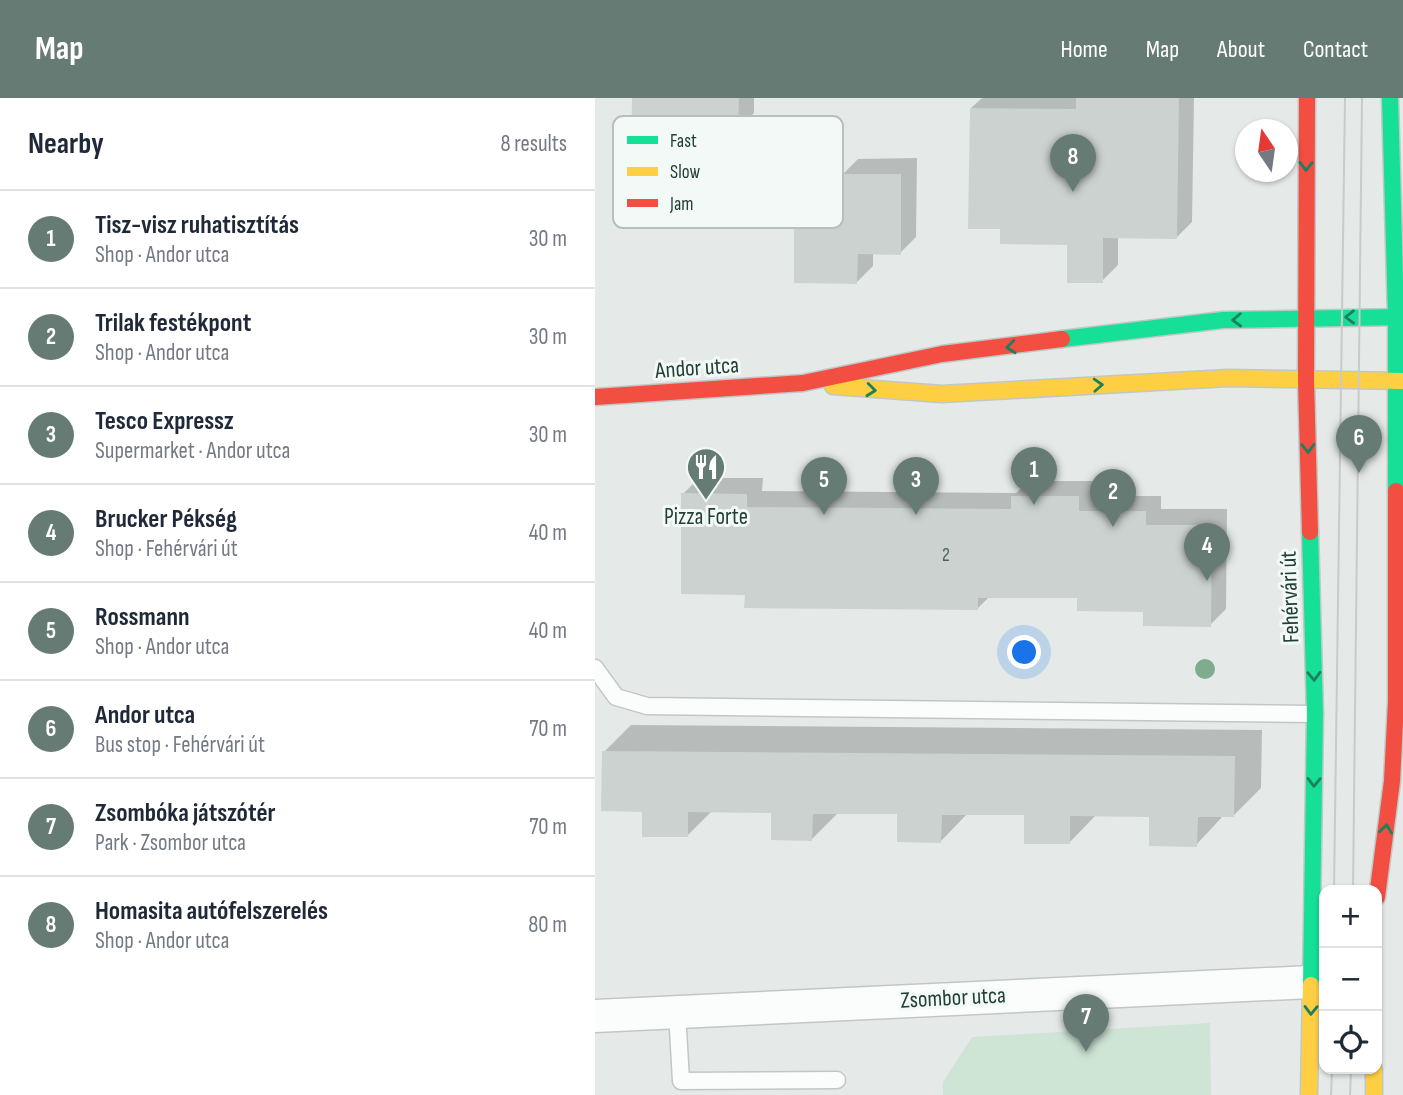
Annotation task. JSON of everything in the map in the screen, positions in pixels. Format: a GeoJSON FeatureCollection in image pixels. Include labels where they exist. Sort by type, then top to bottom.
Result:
{"type":"FeatureCollection","features":[{"type":"Feature","properties":{"kind":"street","name":"Fehérvári út"},"geometry":{"type":"LineString","coordinates":[[1307,98],[1305,318],[1315,714],[1309,1095]]}},
{"type":"Feature","properties":{"kind":"street"},"geometry":{"type":"LineString","coordinates":[[1379,885],[1400,702],[1399,317],[1391,98]]}},
{"type":"Feature","properties":{"kind":"street","name":"Andor utca"},"geometry":{"type":"LineString","coordinates":[[595,397],[803,383],[942,354],[1170,325],[1305,318],[1399,317]]}},
{"type":"Feature","properties":{"kind":"street","name":"Andor utca"},"geometry":{"type":"LineString","coordinates":[[803,383],[942,394],[1228,378],[1399,382]]}},
{"type":"Feature","properties":{"kind":"street","name":"Zsombor utca"},"geometry":{"type":"LineString","coordinates":[[595,1016],[1311,982]]}},
{"type":"Feature","properties":{"kind":"street"},"geometry":{"type":"LineString","coordinates":[[1374,1074],[1374,1095]]}},
{"type":"Feature","properties":{"kind":"lane"},"geometry":{"type":"LineString","coordinates":[[595,668],[616,697],[647,706],[1315,714]]}},
{"type":"Feature","properties":{"kind":"lane"},"geometry":{"type":"LineString","coordinates":[[677,1012],[681,1081],[837,1080]]}},
{"type":"Feature","properties":{"kind":"green space"},"geometry":{"type":"Polygon","coordinates":[[[1210,1023],[1211,1095],[943,1095],[943,1082],[972,1037],[1210,1023]]]}},
{"type":"Feature","properties":{"kind":"building"},"geometry":{"type":"Polygon","coordinates":[[[632,98],[739,98],[738,116],[632,116],[632,98]]]}},
{"type":"Feature","properties":{"kind":"building"},"geometry":{"type":"Polygon","coordinates":[[[1076,98],[1179,98],[1177,239],[1103,238],[1103,283],[1067,283],[1067,245],[1000,244],[1000,229],[968,229],[970,108],[1076,109],[1076,98]]]}},
{"type":"Feature","properties":{"kind":"building"},"geometry":{"type":"Polygon","coordinates":[[[843,174],[901,174],[901,255],[858,254],[857,284],[794,283],[794,228],[843,228],[843,174]]]}},
{"type":"Feature","properties":{"kind":"building"},"geometry":{"type":"Polygon","coordinates":[[[681,493],[747,494],[747,507],[1011,509],[1011,496],[1079,496],[1079,511],[1146,511],[1146,525],[1212,525],[1211,627],[1143,626],[1143,612],[1077,611],[1077,598],[978,598],[978,610],[744,608],[745,595],[681,594],[681,493]]]}},
{"type":"Feature","properties":{"kind":"building"},"geometry":{"type":"Polygon","coordinates":[[[602,751],[1235,756],[1234,817],[1198,817],[1197,847],[1149,846],[1149,817],[1070,816],[1070,844],[1024,844],[1024,815],[942,815],[941,843],[897,842],[897,814],[813,814],[812,841],[771,840],[771,813],[688,812],[688,837],[642,837],[642,812],[601,811],[602,751]]]}},
{"type":"Feature","properties":{"kind":"tram line"},"geometry":{"type":"LineString","coordinates":[[1334,885],[1345,98]]}},
{"type":"Feature","properties":{"kind":"tram line"},"geometry":{"type":"LineString","coordinates":[[1353,885],[1362,98]]}},
{"type":"Feature","properties":{"kind":"tram line"},"geometry":{"type":"LineString","coordinates":[[1331,1095],[1332,1074]]}},
{"type":"Feature","properties":{"kind":"tram line"},"geometry":{"type":"LineString","coordinates":[[1350,1095],[1351,1074]]}},
{"type":"Feature","properties":{"kind":"traffic: fast"},"geometry":{"type":"LineString","coordinates":[[1390,98],[1396,317],[1396,491]]}},
{"type":"Feature","properties":{"kind":"traffic: fast"},"geometry":{"type":"LineString","coordinates":[[1062,339],[1223,320],[1403,317]]}},
{"type":"Feature","properties":{"kind":"traffic: fast"},"geometry":{"type":"LineString","coordinates":[[1310,532],[1315,714],[1311,985]]}},
{"type":"Feature","properties":{"kind":"traffic: slow"},"geometry":{"type":"LineString","coordinates":[[833,386],[942,394],[1228,378],[1403,381]]}},
{"type":"Feature","properties":{"kind":"traffic: slow"},"geometry":{"type":"LineString","coordinates":[[1309,1095],[1311,985]]}},
{"type":"Feature","properties":{"kind":"traffic: slow"},"geometry":{"type":"LineString","coordinates":[[1374,1074],[1374,1095]]}},
{"type":"Feature","properties":{"kind":"traffic: jam"},"geometry":{"type":"LineString","coordinates":[[1307,98],[1306,380],[1310,532]]}},
{"type":"Feature","properties":{"kind":"traffic: jam"},"geometry":{"type":"LineString","coordinates":[[595,397],[803,383],[942,354],[1062,339]]}},
{"type":"Feature","properties":{"kind":"traffic: jam"},"geometry":{"type":"LineString","coordinates":[[1379,885],[1392,781],[1396,702],[1396,491]]}},
{"type":"Feature","properties":{"kind":"place","name":"Homasita autófelszerelés"},"geometry":{"type":"Point","coordinates":[1073,192]}},
{"type":"Feature","properties":{"kind":"place","name":"Andor utca"},"geometry":{"type":"Point","coordinates":[1359,473]}},
{"type":"Feature","properties":{"kind":"place","name":"Pizza Forte"},"geometry":{"type":"Point","coordinates":[706,501]}},
{"type":"Feature","properties":{"kind":"place","name":"Tisz-visz ruhatisztítás"},"geometry":{"type":"Point","coordinates":[1034,505]}},
{"type":"Feature","properties":{"kind":"place","name":"Rossmann"},"geometry":{"type":"Point","coordinates":[824,515]}},
{"type":"Feature","properties":{"kind":"place","name":"Tesco Expressz"},"geometry":{"type":"Point","coordinates":[916,515]}},
{"type":"Feature","properties":{"kind":"place","name":"Trilak festékpont"},"geometry":{"type":"Point","coordinates":[1113,527]}},
{"type":"Feature","properties":{"kind":"place","name":"Brucker Pékség"},"geometry":{"type":"Point","coordinates":[1207,581]}},
{"type":"Feature","properties":{"kind":"place","name":"Zsombóka játszótér"},"geometry":{"type":"Point","coordinates":[1086,1052]}}]}
